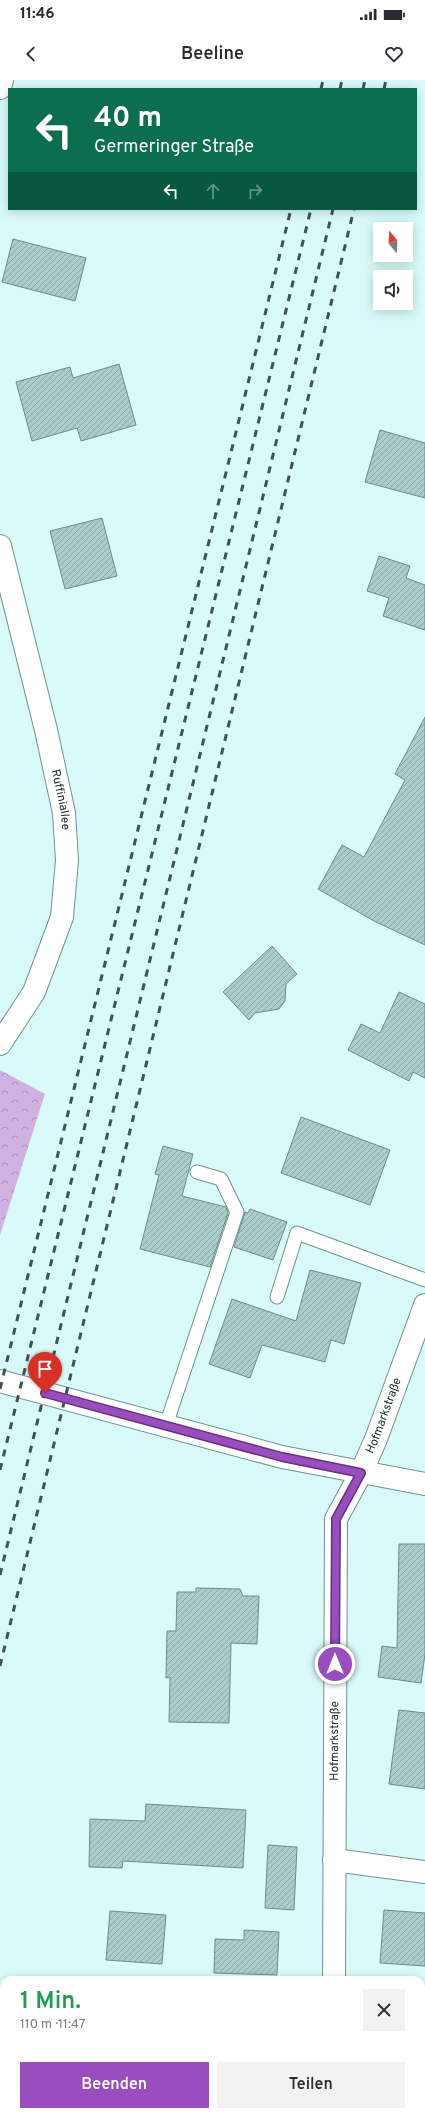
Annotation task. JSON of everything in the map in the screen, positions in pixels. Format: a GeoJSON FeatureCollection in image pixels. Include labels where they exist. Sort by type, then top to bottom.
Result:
{"type":"FeatureCollection","features":[{"type":"Feature","properties":{"kind":"street"},"geometry":{"type":"LineString","coordinates":[[0,88],[2,80]]}},
{"type":"Feature","properties":{"kind":"street","name":"Ruffiniallee"},"geometry":{"type":"LineString","coordinates":[[0,546],[46,730],[64,813],[67,860],[62,917],[60,924],[34,992],[0,1044]]}},
{"type":"Feature","properties":{"kind":"street","name":"Hofmarkstraße"},"geometry":{"type":"LineString","coordinates":[[334,1976],[336,1519],[361,1473],[386,1414],[425,1305]]}},
{"type":"Feature","properties":{"kind":"street"},"geometry":{"type":"LineString","coordinates":[[0,1380],[282,1457],[425,1484]]}},
{"type":"Feature","properties":{"kind":"street"},"geometry":{"type":"LineString","coordinates":[[334,1860],[425,1872]]}},
{"type":"Feature","properties":{"kind":"lane"},"geometry":{"type":"LineString","coordinates":[[166,1425],[237,1212],[221,1180],[197,1172]]}},
{"type":"Feature","properties":{"kind":"lane"},"geometry":{"type":"LineString","coordinates":[[277,1297],[297,1233],[425,1280]]}},
{"type":"Feature","properties":{"kind":"green space"},"geometry":{"type":"Polygon","coordinates":[[[0,1070],[45,1094],[0,1235],[0,1070]]]}},
{"type":"Feature","properties":{"kind":"building"},"geometry":{"type":"Polygon","coordinates":[[[13,239],[86,258],[75,301],[2,282],[13,239]]]}},
{"type":"Feature","properties":{"kind":"building"},"geometry":{"type":"Polygon","coordinates":[[[119,364],[136,425],[81,441],[77,428],[32,441],[16,382],[70,367],[73,378],[119,364]]]}},
{"type":"Feature","properties":{"kind":"building"},"geometry":{"type":"Polygon","coordinates":[[[380,430],[425,443],[425,498],[365,482],[380,430]]]}},
{"type":"Feature","properties":{"kind":"building"},"geometry":{"type":"Polygon","coordinates":[[[102,518],[117,576],[65,589],[50,531],[102,518]]]}},
{"type":"Feature","properties":{"kind":"building"},"geometry":{"type":"Polygon","coordinates":[[[379,556],[410,566],[406,578],[425,585],[425,630],[383,616],[389,598],[367,591],[379,556]]]}},
{"type":"Feature","properties":{"kind":"building"},"geometry":{"type":"Polygon","coordinates":[[[425,717],[425,945],[374,921],[318,889],[342,845],[364,857],[405,780],[395,774],[425,717]]]}},
{"type":"Feature","properties":{"kind":"building"},"geometry":{"type":"Polygon","coordinates":[[[272,946],[297,974],[286,984],[285,1001],[279,1009],[255,1013],[249,1020],[223,992],[272,946]]]}},
{"type":"Feature","properties":{"kind":"building"},"geometry":{"type":"Polygon","coordinates":[[[399,992],[425,1004],[425,1078],[413,1072],[409,1081],[348,1050],[361,1024],[380,1033],[399,992]]]}},
{"type":"Feature","properties":{"kind":"building"},"geometry":{"type":"Polygon","coordinates":[[[301,1117],[390,1150],[370,1205],[281,1173],[301,1117]]]}},
{"type":"Feature","properties":{"kind":"building"},"geometry":{"type":"Polygon","coordinates":[[[163,1146],[193,1154],[182,1196],[226,1207],[228,1213],[210,1267],[140,1249],[159,1175],[155,1174],[163,1146]]]}},
{"type":"Feature","properties":{"kind":"building"},"geometry":{"type":"Polygon","coordinates":[[[250,1209],[287,1222],[273,1260],[234,1247],[245,1212],[248,1213],[250,1209]]]}},
{"type":"Feature","properties":{"kind":"building"},"geometry":{"type":"Polygon","coordinates":[[[310,1270],[361,1283],[344,1344],[331,1340],[325,1362],[262,1345],[250,1378],[209,1364],[232,1299],[296,1321],[310,1270]]]}},
{"type":"Feature","properties":{"kind":"building"},"geometry":{"type":"Polygon","coordinates":[[[399,1544],[425,1544],[425,1654],[421,1683],[378,1677],[382,1646],[397,1648],[399,1544]]]}},
{"type":"Feature","properties":{"kind":"building"},"geometry":{"type":"Polygon","coordinates":[[[196,1588],[240,1589],[243,1596],[259,1596],[257,1644],[231,1643],[229,1723],[169,1722],[170,1677],[166,1678],[167,1631],[176,1631],[177,1592],[196,1592],[196,1588]]]}},
{"type":"Feature","properties":{"kind":"building"},"geometry":{"type":"Polygon","coordinates":[[[399,1710],[425,1713],[425,1789],[389,1784],[399,1710]]]}},
{"type":"Feature","properties":{"kind":"building"},"geometry":{"type":"Polygon","coordinates":[[[146,1804],[246,1810],[243,1868],[123,1861],[122,1868],[89,1867],[90,1819],[145,1821],[146,1804]]]}},
{"type":"Feature","properties":{"kind":"building"},"geometry":{"type":"Polygon","coordinates":[[[268,1845],[297,1847],[294,1910],[265,1908],[268,1845]]]}},
{"type":"Feature","properties":{"kind":"building"},"geometry":{"type":"Polygon","coordinates":[[[384,1910],[425,1913],[425,1966],[380,1963],[384,1910]]]}},
{"type":"Feature","properties":{"kind":"building"},"geometry":{"type":"Polygon","coordinates":[[[110,1911],[166,1915],[162,1964],[106,1960],[110,1911]]]}},
{"type":"Feature","properties":{"kind":"building"},"geometry":{"type":"Polygon","coordinates":[[[244,1930],[279,1932],[277,1975],[214,1973],[215,1939],[244,1940],[244,1930]]]}},
{"type":"Feature","properties":{"kind":"railway"},"geometry":{"type":"LineString","coordinates":[[321,88],[323,80]]}},
{"type":"Feature","properties":{"kind":"railway"},"geometry":{"type":"LineString","coordinates":[[340,88],[342,80]]}},
{"type":"Feature","properties":{"kind":"railway"},"geometry":{"type":"LineString","coordinates":[[363,88],[365,80]]}},
{"type":"Feature","properties":{"kind":"railway"},"geometry":{"type":"LineString","coordinates":[[384,88],[386,80]]}},
{"type":"Feature","properties":{"kind":"railway"},"geometry":{"type":"LineString","coordinates":[[0,1389],[291,210]]}},
{"type":"Feature","properties":{"kind":"railway"},"geometry":{"type":"LineString","coordinates":[[0,1470],[311,210]]}},
{"type":"Feature","properties":{"kind":"railway"},"geometry":{"type":"LineString","coordinates":[[0,1575],[333,210]]}},
{"type":"Feature","properties":{"kind":"railway"},"geometry":{"type":"LineString","coordinates":[[0,1666],[354,210]]}},
{"type":"Feature","properties":{"kind":"route"},"geometry":{"type":"LineString","coordinates":[[45,1393],[282,1457],[361,1473],[336,1519],[335,1664]]}}]}
